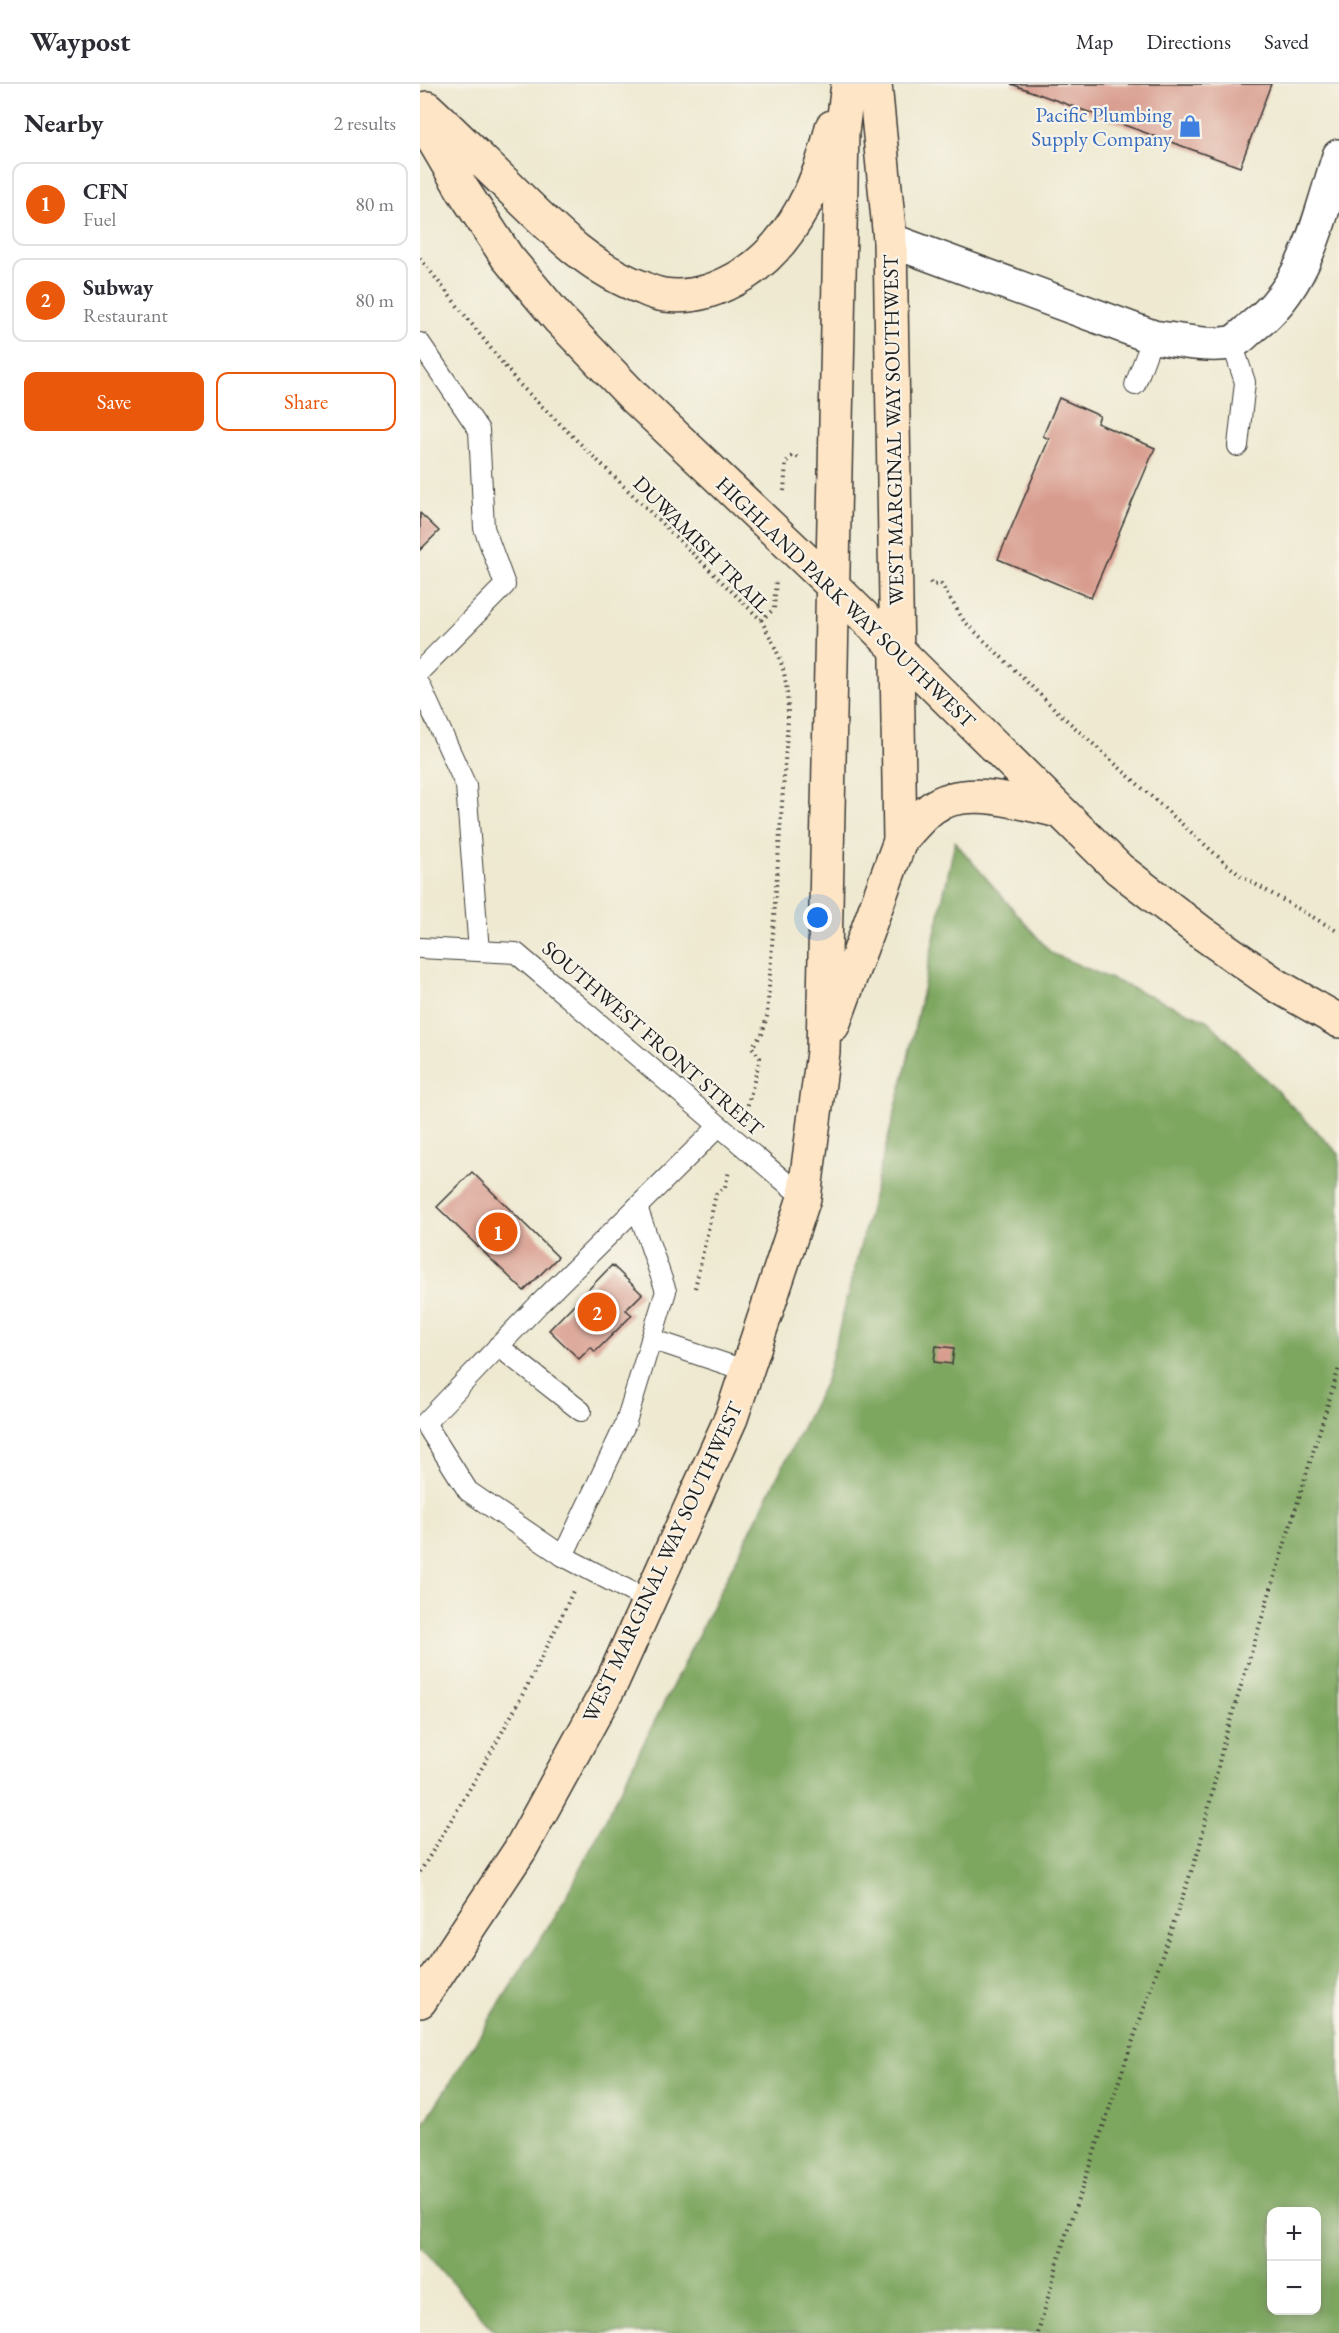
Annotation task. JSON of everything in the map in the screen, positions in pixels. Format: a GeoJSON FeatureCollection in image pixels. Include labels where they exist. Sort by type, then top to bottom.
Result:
{"type":"FeatureCollection","features":[{"type":"Feature","properties":{"kind":"main road"},"geometry":{"type":"LineString","coordinates":[[420,100],[555,232],[594,264],[626,282],[663,295],[699,295],[725,286],[759,264],[784,237],[806,204],[829,139],[840,84]]}},
{"type":"Feature","properties":{"kind":"main road","name":"WEST MARGINAL WAY SOUTHWEST"},"geometry":{"type":"LineString","coordinates":[[420,2001],[520,1850],[612,1682],[731,1418],[804,1198],[823,1052],[842,132],[849,84]]}},
{"type":"Feature","properties":{"kind":"main road","name":"WEST MARGINAL WAY SOUTHWEST"},"geometry":{"type":"LineString","coordinates":[[823,1052],[900,842],[890,240],[875,84]]}},
{"type":"Feature","properties":{"kind":"main road","name":"HIGHLAND PARK WAY SOUTHWEST"},"geometry":{"type":"LineString","coordinates":[[420,117],[461,187],[507,257],[558,318],[634,397],[834,587],[1119,869],[1202,933],[1276,985],[1339,1021]]}},
{"type":"Feature","properties":{"kind":"main road"},"geometry":{"type":"LineString","coordinates":[[900,842],[933,807],[953,800],[982,796],[1059,811]]}},
{"type":"Feature","properties":{"kind":"street"},"geometry":{"type":"LineString","coordinates":[[890,240],[1153,337],[1197,343],[1232,343],[1269,315],[1293,285],[1308,251],[1339,156]]}},
{"type":"Feature","properties":{"kind":"lane"},"geometry":{"type":"LineString","coordinates":[[1135,385],[1153,337]]}},
{"type":"Feature","properties":{"kind":"lane"},"geometry":{"type":"LineString","coordinates":[[420,343],[478,430],[484,528],[505,585],[420,671]]}},
{"type":"Feature","properties":{"kind":"lane"},"geometry":{"type":"LineString","coordinates":[[1232,343],[1245,382],[1238,446]]}},
{"type":"Feature","properties":{"kind":"lane"},"geometry":{"type":"LineString","coordinates":[[420,685],[466,786],[479,951]]}},
{"type":"Feature","properties":{"kind":"lane","name":"SOUTHWEST FRONT STREET"},"geometry":{"type":"LineString","coordinates":[[420,948],[516,953],[804,1198]]}},
{"type":"Feature","properties":{"kind":"lane"},"geometry":{"type":"LineString","coordinates":[[649,1600],[563,1556],[468,1491],[425,1423],[719,1126]]}},
{"type":"Feature","properties":{"kind":"lane"},"geometry":{"type":"LineString","coordinates":[[563,1556],[625,1425],[666,1290],[637,1207]]}},
{"type":"Feature","properties":{"kind":"lane"},"geometry":{"type":"LineString","coordinates":[[651,1339],[747,1371]]}},
{"type":"Feature","properties":{"kind":"lane"},"geometry":{"type":"LineString","coordinates":[[498,1347],[581,1411]]}},
{"type":"Feature","properties":{"kind":"path","name":"DUWAMISH TRAIL"},"geometry":{"type":"LineString","coordinates":[[420,258],[518,383],[761,620],[778,651],[785,670],[788,689],[767,1016],[762,1034],[752,1047],[760,1058]]}},
{"type":"Feature","properties":{"kind":"path"},"geometry":{"type":"LineString","coordinates":[[932,585],[941,584],[964,621],[1060,714],[1224,862],[1241,876],[1339,932]]}},
{"type":"Feature","properties":{"kind":"path"},"geometry":{"type":"LineString","coordinates":[[761,620],[774,609]]}},
{"type":"Feature","properties":{"kind":"path"},"geometry":{"type":"LineString","coordinates":[[716,1194],[725,1187]]}},
{"type":"Feature","properties":{"kind":"path"},"geometry":{"type":"LineString","coordinates":[[1038,2333],[1065,2236],[1199,1849],[1224,1741],[1339,1368]]}},
{"type":"Feature","properties":{"kind":"green space"},"geometry":{"type":"Polygon","coordinates":[[[955,842],[1051,953],[1208,1021],[1339,1154],[1339,2333],[496,2333],[420,2245],[420,2130],[565,1900],[826,1380],[905,1072],[955,842]]]}},
{"type":"Feature","properties":{"kind":"building","name":"Pacific Plumbing Supply Company"},"geometry":{"type":"Polygon","coordinates":[[[1011,84],[1271,84],[1240,167],[1011,84]]]}},
{"type":"Feature","properties":{"kind":"building"},"geometry":{"type":"Polygon","coordinates":[[[1059,398],[1100,416],[1097,423],[1155,448],[1091,598],[998,559],[1049,439],[1043,436],[1059,398]]]}},
{"type":"Feature","properties":{"kind":"building"},"geometry":{"type":"Polygon","coordinates":[[[420,513],[439,531],[420,550],[420,513]]]}},
{"type":"Feature","properties":{"kind":"building"},"geometry":{"type":"Polygon","coordinates":[[[472,1172],[558,1257],[524,1291],[437,1207],[472,1172]]]}},
{"type":"Feature","properties":{"kind":"building"},"geometry":{"type":"Polygon","coordinates":[[[612,1265],[642,1294],[626,1310],[632,1315],[595,1352],[591,1347],[579,1359],[549,1330],[612,1265]]]}},
{"type":"Feature","properties":{"kind":"building"},"geometry":{"type":"Polygon","coordinates":[[[936,1346],[954,1348],[952,1364],[934,1362],[936,1346]]]}},
{"type":"Feature","properties":{"kind":"place","name":"Pacific Plumbing Supply Company"},"geometry":{"type":"Point","coordinates":[1190,126]}},
{"type":"Feature","properties":{"kind":"place","name":"CFN"},"geometry":{"type":"Point","coordinates":[498,1232]}},
{"type":"Feature","properties":{"kind":"place","name":"Subway"},"geometry":{"type":"Point","coordinates":[597,1312]}}]}
